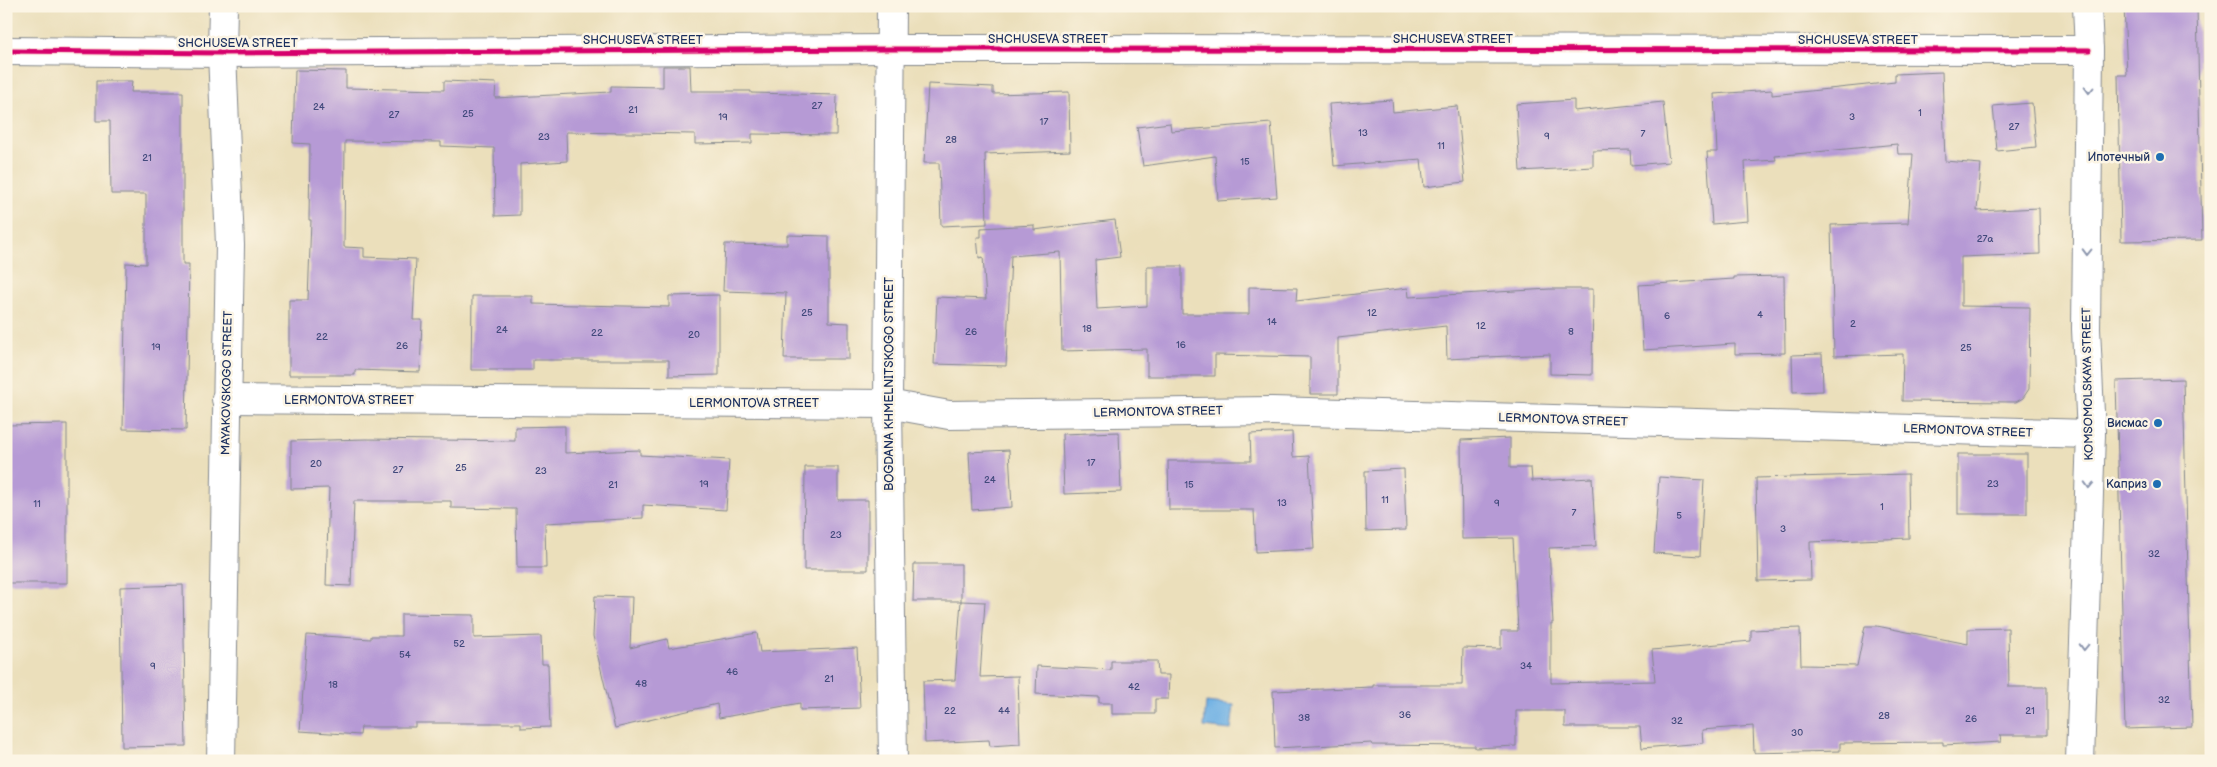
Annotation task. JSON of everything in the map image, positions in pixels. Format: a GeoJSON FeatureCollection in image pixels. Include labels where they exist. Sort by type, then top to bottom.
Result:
{"type":"FeatureCollection","features":[{"type":"Feature","properties":{"kind":"street","name":"MAYAKOVSKOGO STREET"},"geometry":{"type":"LineString","coordinates":[[221,761],[230,244],[222,53],[223,6]]}},
{"type":"Feature","properties":{"kind":"street","name":"BOGDANA KHMELNITSKOGO STREET"},"geometry":{"type":"LineString","coordinates":[[891,6],[888,404],[893,761]]}},
{"type":"Feature","properties":{"kind":"street","name":"KOMSOMOLSKAYA STREET"},"geometry":{"type":"LineString","coordinates":[[2080,761],[2091,434],[2086,329],[2089,50],[2087,6]]}},
{"type":"Feature","properties":{"kind":"street","name":"SHCHUSEVA STREET"},"geometry":{"type":"LineString","coordinates":[[6,51],[222,53],[891,49],[2089,50]]}},
{"type":"Feature","properties":{"kind":"street","name":"LERMONTOVA STREET"},"geometry":{"type":"LineString","coordinates":[[226,399],[888,404],[949,414],[1272,411],[2091,434]]}},
{"type":"Feature","properties":{"kind":"water"},"geometry":{"type":"Polygon","coordinates":[[[1206,702],[1234,705],[1231,730],[1204,727],[1206,702]]]}},
{"type":"Feature","properties":{"kind":"building","name":"Ипотечный"},"geometry":{"type":"Polygon","coordinates":[[[2124,6],[2197,6],[2202,240],[2121,241],[2118,75],[2127,75],[2124,6]]]}},
{"type":"Feature","properties":{"kind":"building"},"geometry":{"type":"Polygon","coordinates":[[[663,66],[690,66],[691,91],[751,91],[751,93],[837,95],[836,135],[752,134],[752,143],[695,144],[695,134],[566,132],[567,161],[520,164],[520,215],[495,216],[494,148],[441,146],[441,142],[345,141],[344,247],[364,248],[364,257],[416,259],[413,320],[422,320],[420,372],[355,370],[355,375],[289,375],[289,300],[308,300],[311,220],[309,220],[310,144],[293,143],[295,70],[346,71],[346,88],[444,90],[444,81],[496,83],[495,98],[611,92],[611,86],[663,87],[663,66]]]}},
{"type":"Feature","properties":{"kind":"building"},"geometry":{"type":"Polygon","coordinates":[[[1942,72],[1945,161],[1981,164],[1977,211],[2039,208],[2040,254],[1961,257],[1961,306],[2030,307],[2029,389],[2023,398],[2016,402],[1902,401],[1903,354],[1834,356],[1831,225],[1908,223],[1913,154],[1898,154],[1897,144],[1775,156],[1776,160],[1745,162],[1748,221],[1712,224],[1707,152],[1717,152],[1714,94],[1772,90],[1772,95],[1895,82],[1895,74],[1942,72]]]}},
{"type":"Feature","properties":{"kind":"building"},"geometry":{"type":"Polygon","coordinates":[[[96,81],[132,81],[131,92],[183,92],[183,264],[189,264],[186,430],[123,429],[126,263],[146,264],[146,194],[111,194],[110,121],[96,121],[96,81]]]}},
{"type":"Feature","properties":{"kind":"building"},"geometry":{"type":"Polygon","coordinates":[[[928,84],[993,87],[993,94],[1069,92],[1070,151],[985,154],[987,224],[941,226],[939,163],[924,163],[928,84]]]}},
{"type":"Feature","properties":{"kind":"building"},"geometry":{"type":"Polygon","coordinates":[[[1392,100],[1393,112],[1457,106],[1465,182],[1424,187],[1421,159],[1334,166],[1329,104],[1392,100]]]}},
{"type":"Feature","properties":{"kind":"building"},"geometry":{"type":"Polygon","coordinates":[[[1574,100],[1574,111],[1663,102],[1669,162],[1631,165],[1630,150],[1593,151],[1593,167],[1520,171],[1516,104],[1574,100]]]}},
{"type":"Feature","properties":{"kind":"building"},"geometry":{"type":"Polygon","coordinates":[[[2032,103],[2036,147],[1997,151],[1993,106],[2032,103]]]}},
{"type":"Feature","properties":{"kind":"building"},"geometry":{"type":"Polygon","coordinates":[[[1170,123],[1171,131],[1271,123],[1277,197],[1218,201],[1215,156],[1143,166],[1137,127],[1170,123]]]}},
{"type":"Feature","properties":{"kind":"building"},"geometry":{"type":"Polygon","coordinates":[[[1115,220],[1120,257],[1095,260],[1097,309],[1147,306],[1147,266],[1182,266],[1182,314],[1249,314],[1249,287],[1297,288],[1296,301],[1408,288],[1409,297],[1550,289],[1593,289],[1592,375],[1550,374],[1550,354],[1447,359],[1446,326],[1338,338],[1338,394],[1310,394],[1310,357],[1215,355],[1215,376],[1147,376],[1147,349],[1062,351],[1060,252],[1011,256],[1006,366],[934,364],[937,297],[986,299],[983,257],[979,258],[977,237],[981,237],[981,228],[1034,225],[1034,230],[1115,220]]]}},
{"type":"Feature","properties":{"kind":"building"},"geometry":{"type":"Polygon","coordinates":[[[787,235],[829,236],[829,322],[849,323],[849,359],[784,359],[786,293],[723,291],[725,244],[787,245],[787,235]]]}},
{"type":"Feature","properties":{"kind":"building"},"geometry":{"type":"Polygon","coordinates":[[[1784,276],[1785,353],[1735,354],[1735,344],[1643,350],[1639,285],[1734,279],[1734,277],[1784,276]]]}},
{"type":"Feature","properties":{"kind":"building"},"geometry":{"type":"Polygon","coordinates":[[[719,295],[719,375],[669,376],[669,360],[533,360],[533,370],[471,370],[472,296],[533,296],[533,304],[669,307],[669,296],[719,295]]]}},
{"type":"Feature","properties":{"kind":"building"},"geometry":{"type":"Polygon","coordinates":[[[1822,354],[1823,391],[1793,392],[1792,355],[1822,354]]]}},
{"type":"Feature","properties":{"kind":"building"},"geometry":{"type":"Polygon","coordinates":[[[2183,379],[2192,727],[2125,729],[2116,381],[2183,379]]]}},
{"type":"Feature","properties":{"kind":"building"},"geometry":{"type":"Polygon","coordinates":[[[67,424],[67,583],[6,583],[6,425],[67,424]]]}},
{"type":"Feature","properties":{"kind":"building"},"geometry":{"type":"Polygon","coordinates":[[[565,426],[565,453],[640,450],[640,455],[729,460],[726,510],[643,505],[643,518],[545,523],[546,568],[517,568],[516,509],[451,508],[451,501],[354,501],[351,586],[326,585],[329,488],[291,489],[291,441],[366,439],[515,441],[515,427],[565,426]]]}},
{"type":"Feature","properties":{"kind":"building"},"geometry":{"type":"Polygon","coordinates":[[[1119,432],[1121,492],[1064,494],[1062,434],[1119,432]]]}},
{"type":"Feature","properties":{"kind":"building"},"geometry":{"type":"Polygon","coordinates":[[[1292,432],[1293,457],[1309,456],[1314,549],[1256,552],[1254,510],[1169,510],[1168,461],[1251,461],[1250,434],[1292,432]]]}},
{"type":"Feature","properties":{"kind":"building"},"geometry":{"type":"Polygon","coordinates":[[[1510,438],[1510,468],[1531,468],[1532,481],[1592,478],[1596,546],[1549,548],[1553,623],[1551,623],[1551,683],[1655,681],[1652,650],[1751,641],[1751,630],[1800,628],[1801,665],[1857,666],[1865,626],[1877,626],[1968,644],[1968,629],[2008,628],[2009,687],[2047,687],[2047,735],[2000,735],[2001,742],[1943,745],[1943,742],[1840,743],[1840,751],[1754,753],[1753,726],[1702,730],[1703,743],[1642,748],[1640,727],[1565,727],[1565,711],[1516,711],[1516,746],[1475,748],[1475,746],[1372,745],[1372,743],[1275,748],[1273,691],[1373,687],[1373,685],[1462,685],[1463,648],[1501,649],[1501,631],[1518,631],[1513,538],[1462,539],[1461,440],[1510,438]]]}},
{"type":"Feature","properties":{"kind":"building"},"geometry":{"type":"Polygon","coordinates":[[[1009,450],[1012,507],[972,510],[969,452],[1009,450]]]}},
{"type":"Feature","properties":{"kind":"building"},"geometry":{"type":"Polygon","coordinates":[[[1958,454],[2027,454],[2027,514],[1958,514],[1958,454]]]}},
{"type":"Feature","properties":{"kind":"building"},"geometry":{"type":"Polygon","coordinates":[[[805,467],[838,467],[838,500],[868,500],[868,570],[804,570],[805,467]]]}},
{"type":"Feature","properties":{"kind":"building"},"geometry":{"type":"Polygon","coordinates":[[[1404,469],[1406,530],[1366,531],[1365,471],[1404,469]]]}},
{"type":"Feature","properties":{"kind":"building"},"geometry":{"type":"Polygon","coordinates":[[[1908,474],[1909,538],[1810,542],[1811,580],[1758,581],[1756,478],[1908,474]]]}},
{"type":"Feature","properties":{"kind":"building"},"geometry":{"type":"Polygon","coordinates":[[[1659,477],[1704,480],[1700,556],[1654,553],[1659,477]]]}},
{"type":"Feature","properties":{"kind":"building"},"geometry":{"type":"Polygon","coordinates":[[[914,564],[961,564],[961,601],[913,601],[914,564]]]}},
{"type":"Feature","properties":{"kind":"building"},"geometry":{"type":"Polygon","coordinates":[[[183,585],[186,746],[122,747],[120,587],[183,585]]]}},
{"type":"Feature","properties":{"kind":"building"},"geometry":{"type":"Polygon","coordinates":[[[595,596],[632,597],[630,648],[667,639],[669,648],[757,633],[760,652],[857,648],[860,708],[800,710],[800,703],[719,718],[717,704],[615,728],[593,636],[595,596]]]}},
{"type":"Feature","properties":{"kind":"building"},"geometry":{"type":"Polygon","coordinates":[[[961,601],[985,602],[980,677],[1018,676],[1020,744],[990,746],[989,740],[925,743],[923,681],[955,680],[961,601]]]}},
{"type":"Feature","properties":{"kind":"building"},"geometry":{"type":"Polygon","coordinates":[[[401,614],[474,615],[474,638],[541,636],[542,664],[548,664],[550,727],[521,728],[521,723],[415,723],[415,727],[361,727],[360,735],[300,731],[307,635],[371,639],[371,636],[401,636],[401,614]]]}},
{"type":"Feature","properties":{"kind":"building"},"geometry":{"type":"Polygon","coordinates":[[[1111,661],[1157,661],[1158,675],[1169,675],[1168,699],[1155,699],[1155,714],[1112,714],[1112,703],[1099,703],[1099,697],[1036,694],[1037,666],[1111,670],[1111,661]]]}},
{"type":"Feature","properties":{"kind":"cycle path"},"geometry":{"type":"LineString","coordinates":[[6,51],[222,53],[891,49],[2089,50]]}},
{"type":"Feature","properties":{"kind":"place","name":"Ипотечный"},"geometry":{"type":"Point","coordinates":[2160,157]}},
{"type":"Feature","properties":{"kind":"place","name":"Висмас"},"geometry":{"type":"Point","coordinates":[2158,423]}},
{"type":"Feature","properties":{"kind":"place","name":"Каприз"},"geometry":{"type":"Point","coordinates":[2157,484]}}]}
